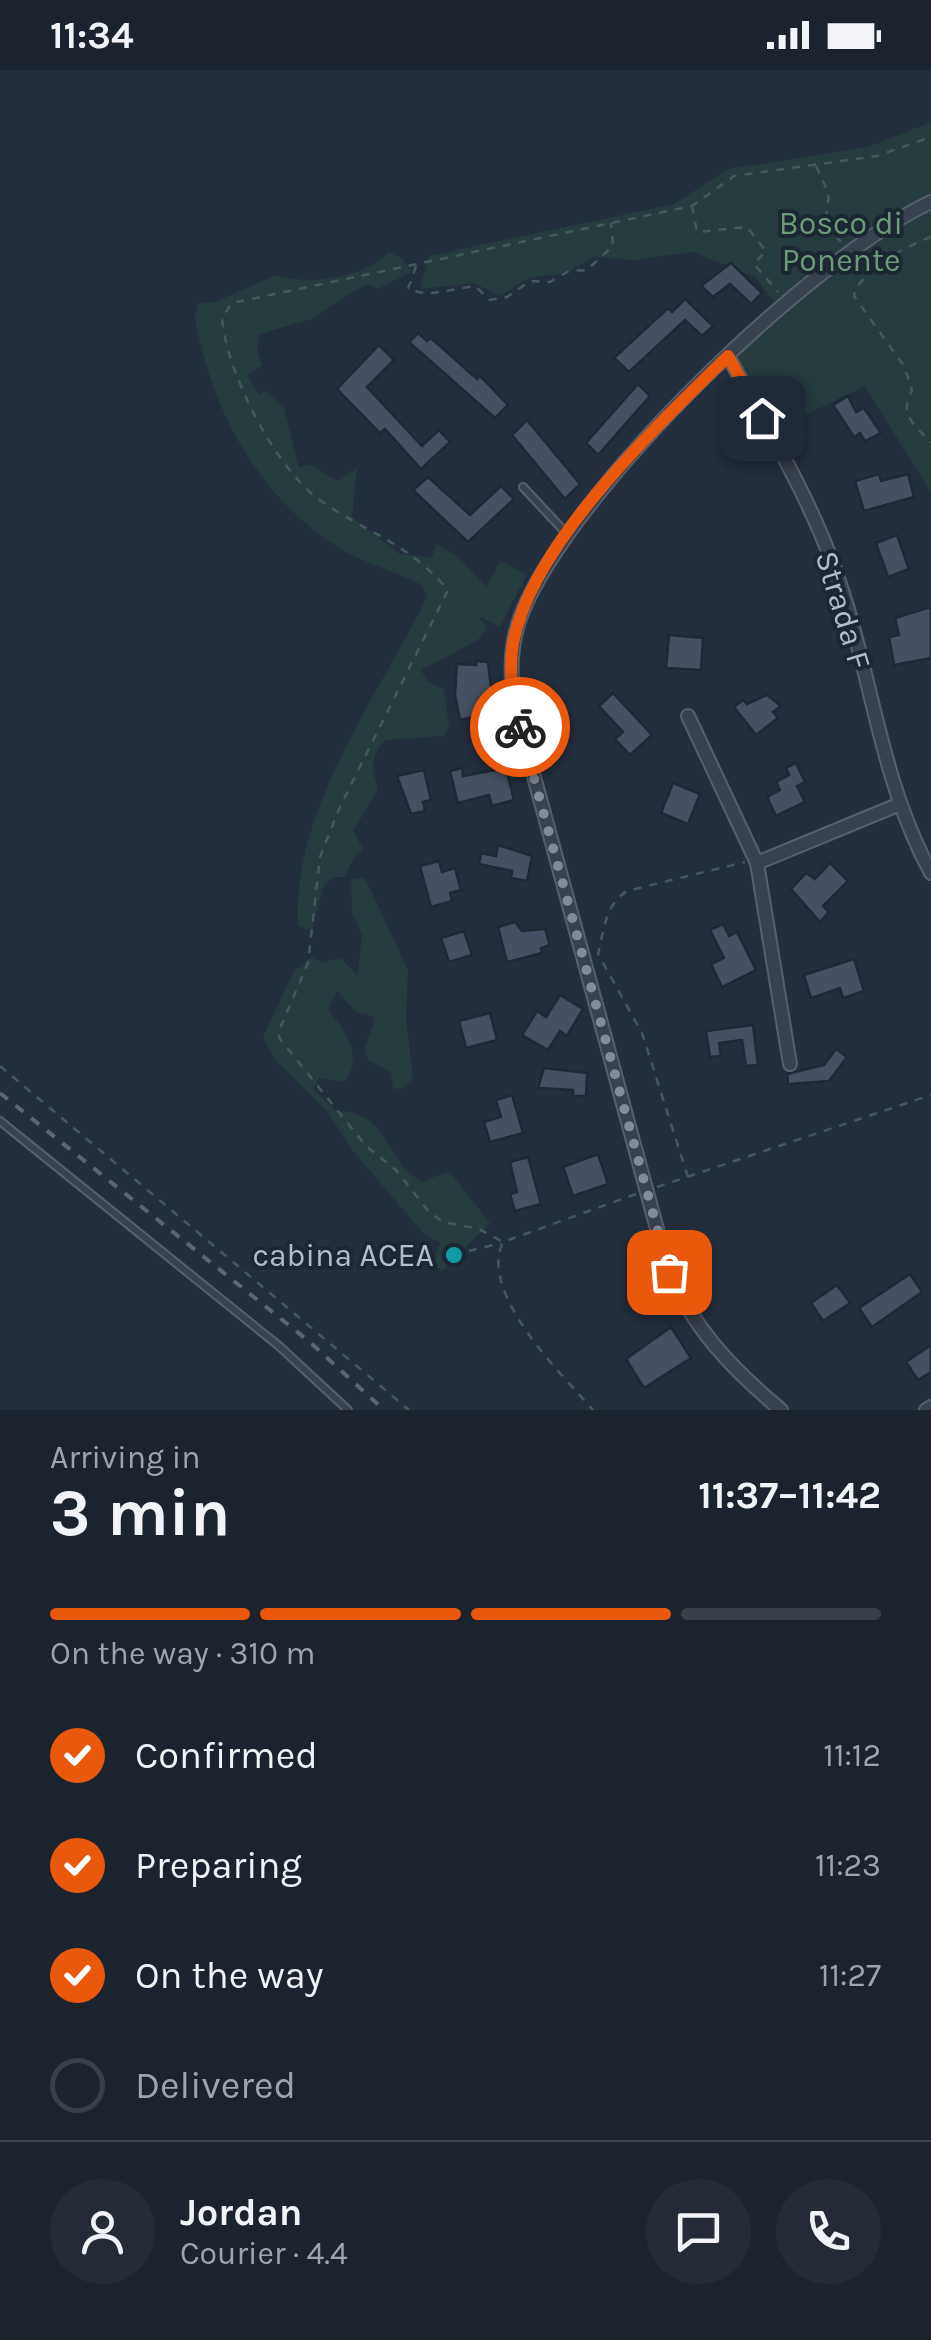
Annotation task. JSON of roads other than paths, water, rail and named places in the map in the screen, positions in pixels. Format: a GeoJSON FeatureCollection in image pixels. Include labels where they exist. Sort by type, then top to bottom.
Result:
{"type":"FeatureCollection","features":[{"type":"Feature","properties":{"kind":"street"},"geometry":{"type":"LineString","coordinates":[[781,1410],[726,1362],[691,1314],[669,1272],[511,684],[512,647],[521,616],[567,534],[631,456],[728,356],[789,304],[851,254],[931,202]]}},
{"type":"Feature","properties":{"kind":"street","name":"Strada F"},"geometry":{"type":"LineString","coordinates":[[728,356],[787,464],[836,572],[900,804],[931,873]]}},
{"type":"Feature","properties":{"kind":"street"},"geometry":{"type":"LineString","coordinates":[[688,716],[756,862],[790,1064]]}},
{"type":"Feature","properties":{"kind":"street"},"geometry":{"type":"LineString","coordinates":[[756,862],[900,804]]}},
{"type":"Feature","properties":{"kind":"lane"},"geometry":{"type":"LineString","coordinates":[[523,487],[567,534]]}},
{"type":"Feature","properties":{"kind":"lane"},"geometry":{"type":"LineString","coordinates":[[0,1121],[279,1346],[348,1410]]}},
{"type":"Feature","properties":{"kind":"railway"},"geometry":{"type":"LineString","coordinates":[[0,1093],[311,1343],[384,1410]]}},
{"type":"Feature","properties":{"kind":"place","name":"cabina ACEA"},"geometry":{"type":"Point","coordinates":[454,1255]}},
{"type":"Feature","properties":{"kind":"park label","name":"Bosco di Ponente"},"geometry":{"type":"Point","coordinates":[841,242]}}]}
